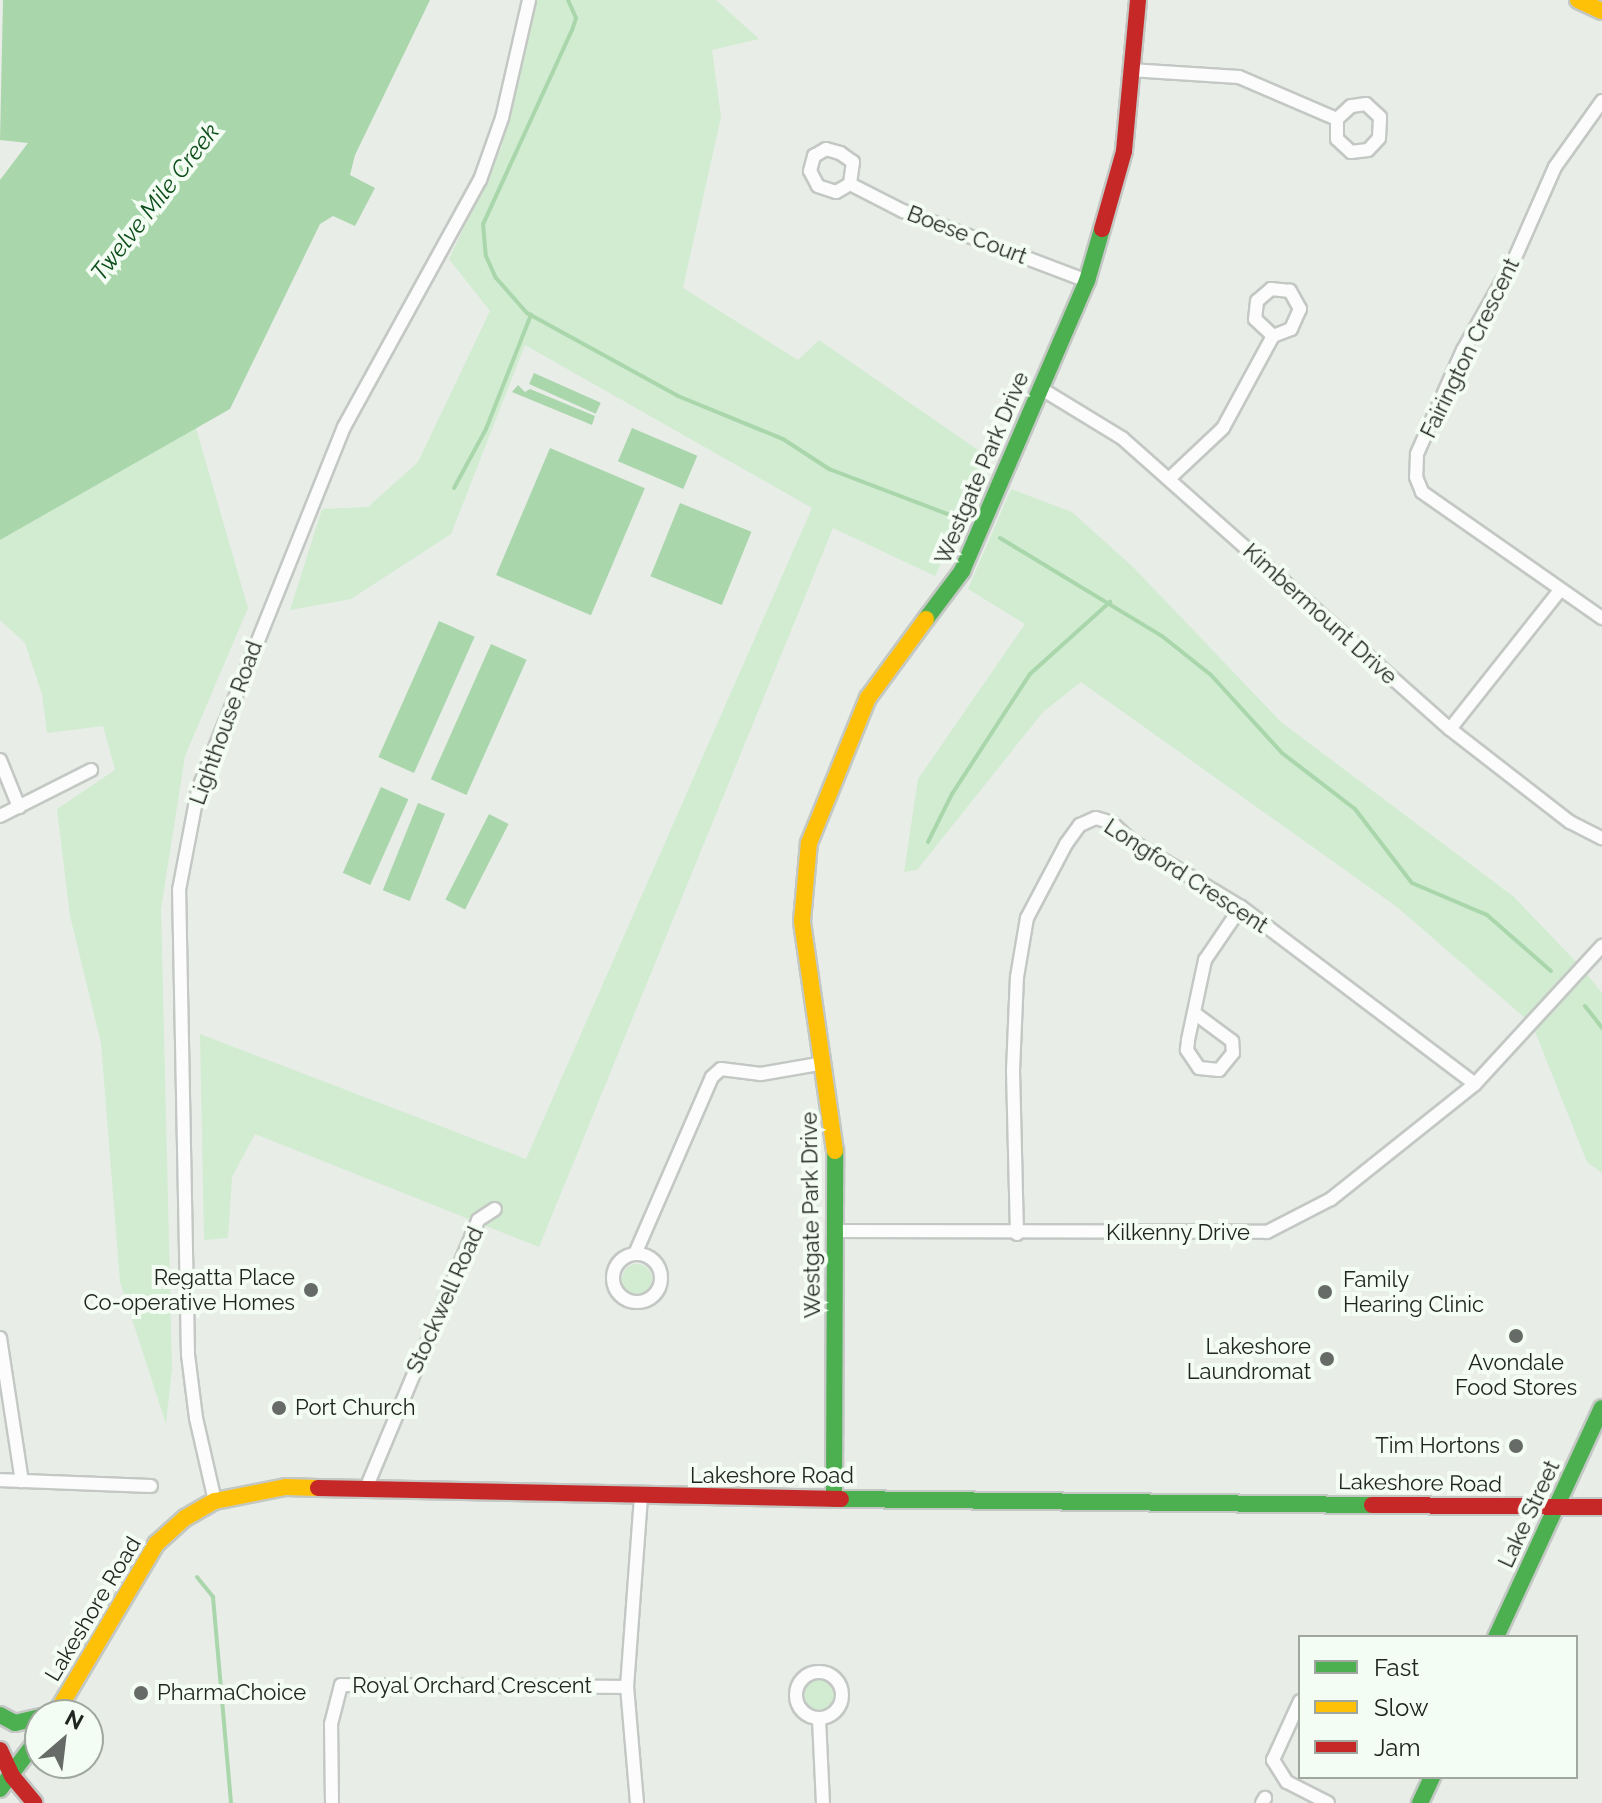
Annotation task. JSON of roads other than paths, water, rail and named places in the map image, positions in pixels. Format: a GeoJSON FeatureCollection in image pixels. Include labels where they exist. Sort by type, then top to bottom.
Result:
{"type":"FeatureCollection","features":[{"type":"Feature","properties":{"kind":"main road","name":"Westgate Park Drive"},"geometry":{"type":"LineString","coordinates":[[834,1499],[835,1124],[801,901],[817,815],[881,674],[954,588],[1087,281],[1124,151],[1138,0]]}},
{"type":"Feature","properties":{"kind":"main road"},"geometry":{"type":"LineString","coordinates":[[1578,0],[1602,11]]}},
{"type":"Feature","properties":{"kind":"main road","name":"Lake Street"},"geometry":{"type":"LineString","coordinates":[[1497,1635],[1602,1408]]}},
{"type":"Feature","properties":{"kind":"main road","name":"Lakeshore Road"},"geometry":{"type":"LineString","coordinates":[[62,1699],[156,1544],[185,1518],[215,1501],[286,1487],[367,1486],[641,1497],[1602,1507]]}},
{"type":"Feature","properties":{"kind":"main road"},"geometry":{"type":"LineString","coordinates":[[0,1715],[15,1723],[24,1721]]}},
{"type":"Feature","properties":{"kind":"main road"},"geometry":{"type":"LineString","coordinates":[[0,1750],[12,1776],[35,1803]]}},
{"type":"Feature","properties":{"kind":"main road"},"geometry":{"type":"LineString","coordinates":[[0,1789],[24,1759]]}},
{"type":"Feature","properties":{"kind":"main road"},"geometry":{"type":"LineString","coordinates":[[1420,1803],[1431,1779]]}},
{"type":"Feature","properties":{"kind":"street","name":"Lighthouse Road"},"geometry":{"type":"LineString","coordinates":[[215,1501],[196,1418],[188,1339],[179,890],[198,790],[344,427],[484,169],[529,0]]}},
{"type":"Feature","properties":{"kind":"street"},"geometry":{"type":"LineString","coordinates":[[1130,70],[1239,77],[1337,119]]}},
{"type":"Feature","properties":{"kind":"street","name":"Fairington Crescent"},"geometry":{"type":"LineString","coordinates":[[1602,101],[1555,167],[1417,454],[1422,492],[1602,618]]}},
{"type":"Feature","properties":{"kind":"street","name":"Boese Court"},"geometry":{"type":"LineString","coordinates":[[850,184],[903,211],[1087,281]]}},
{"type":"Feature","properties":{"kind":"street"},"geometry":{"type":"LineString","coordinates":[[1171,477],[1223,428],[1273,336]]}},
{"type":"Feature","properties":{"kind":"street","name":"Kimbermount Drive"},"geometry":{"type":"LineString","coordinates":[[1040,388],[1122,438],[1171,477],[1450,729],[1570,822],[1602,838]]}},
{"type":"Feature","properties":{"kind":"street"},"geometry":{"type":"LineString","coordinates":[[1450,729],[1560,590]]}},
{"type":"Feature","properties":{"kind":"street"},"geometry":{"type":"LineString","coordinates":[[0,760],[19,807]]}},
{"type":"Feature","properties":{"kind":"street"},"geometry":{"type":"LineString","coordinates":[[0,816],[91,770]]}},
{"type":"Feature","properties":{"kind":"street","name":"Longford Crescent"},"geometry":{"type":"LineString","coordinates":[[1017,1234],[1017,977],[1027,918],[1066,844],[1080,825],[1096,818],[1112,823],[1131,841],[1241,907],[1475,1084]]}},
{"type":"Feature","properties":{"kind":"street"},"geometry":{"type":"LineString","coordinates":[[1197,1015],[1232,1041],[1233,1053],[1219,1070],[1199,1068],[1187,1050],[1197,1015],[1205,960],[1241,907]]}},
{"type":"Feature","properties":{"kind":"street","name":"Kilkenny Drive"},"geometry":{"type":"LineString","coordinates":[[836,1231],[1017,1234],[1267,1232],[1331,1199],[1475,1084],[1602,946]]}},
{"type":"Feature","properties":{"kind":"street"},"geometry":{"type":"LineString","coordinates":[[635,1254],[656,1263],[662,1278],[656,1293],[643,1301],[621,1296],[614,1282],[616,1266],[635,1254],[712,1077],[721,1069],[761,1074],[824,1063]]}},
{"type":"Feature","properties":{"kind":"street","name":"Stockwell Road"},"geometry":{"type":"LineString","coordinates":[[367,1486],[478,1220],[495,1209]]}},
{"type":"Feature","properties":{"kind":"street"},"geometry":{"type":"LineString","coordinates":[[0,1338],[22,1481]]}},
{"type":"Feature","properties":{"kind":"street"},"geometry":{"type":"LineString","coordinates":[[0,1480],[151,1486]]}},
{"type":"Feature","properties":{"kind":"street"},"geometry":{"type":"LineString","coordinates":[[637,1803],[627,1687],[641,1497]]}},
{"type":"Feature","properties":{"kind":"street","name":"Royal Orchard Crescent"},"geometry":{"type":"LineString","coordinates":[[332,1803],[331,1724],[341,1685],[627,1687]]}},
{"type":"Feature","properties":{"kind":"street"},"geometry":{"type":"LineString","coordinates":[[1298,1705],[1273,1760],[1287,1782],[1328,1803]]}},
{"type":"Feature","properties":{"kind":"street"},"geometry":{"type":"LineString","coordinates":[[819,1719],[823,1803]]}},
{"type":"Feature","properties":{"kind":"water","name":"Twelve Mile Creek"},"geometry":{"type":"Polygon","coordinates":[[[3,0],[430,0],[355,155],[350,175],[375,188],[355,226],[333,216],[320,224],[230,409],[0,540],[0,180],[28,143],[0,140],[3,0]]]}},
{"type":"Feature","properties":{"kind":"water"},"geometry":{"type":"Polygon","coordinates":[[[534,373],[601,403],[596,414],[529,384],[534,373]]]}},
{"type":"Feature","properties":{"kind":"water"},"geometry":{"type":"Polygon","coordinates":[[[518,385],[525,392],[530,389],[595,416],[592,425],[512,392],[518,385]]]}},
{"type":"Feature","properties":{"kind":"water"},"geometry":{"type":"Polygon","coordinates":[[[632,428],[697,456],[683,489],[618,461],[632,428]]]}},
{"type":"Feature","properties":{"kind":"water"},"geometry":{"type":"Polygon","coordinates":[[[550,448],[645,488],[591,615],[496,575],[550,448]]]}},
{"type":"Feature","properties":{"kind":"water"},"geometry":{"type":"Polygon","coordinates":[[[680,503],[751,532],[722,605],[650,576],[680,503]]]}},
{"type":"Feature","properties":{"kind":"water"},"geometry":{"type":"Polygon","coordinates":[[[439,621],[475,637],[414,773],[378,757],[439,621]]]}},
{"type":"Feature","properties":{"kind":"water"},"geometry":{"type":"Polygon","coordinates":[[[491,644],[527,660],[466,795],[431,779],[491,644]]]}},
{"type":"Feature","properties":{"kind":"water"},"geometry":{"type":"Polygon","coordinates":[[[381,787],[408,799],[370,885],[343,873],[381,787]]]}},
{"type":"Feature","properties":{"kind":"water"},"geometry":{"type":"Polygon","coordinates":[[[418,803],[445,814],[410,901],[383,890],[418,803]]]}},
{"type":"Feature","properties":{"kind":"water"},"geometry":{"type":"Polygon","coordinates":[[[489,814],[509,824],[465,910],[445,900],[489,814]]]}},
{"type":"Feature","properties":{"kind":"waterway"},"geometry":{"type":"LineString","coordinates":[[568,0],[576,18],[572,30],[483,224],[486,256],[496,278],[527,313],[678,396],[783,439],[829,469],[963,520]]}},
{"type":"Feature","properties":{"kind":"waterway"},"geometry":{"type":"LineString","coordinates":[[454,488],[486,429],[531,315]]}},
{"type":"Feature","properties":{"kind":"waterway"},"geometry":{"type":"LineString","coordinates":[[1000,538],[1162,636],[1211,675],[1282,753],[1355,809],[1412,883],[1487,915],[1551,971]]}},
{"type":"Feature","properties":{"kind":"waterway"},"geometry":{"type":"LineString","coordinates":[[928,842],[952,794],[1030,674],[1110,602]]}},
{"type":"Feature","properties":{"kind":"waterway"},"geometry":{"type":"LineString","coordinates":[[1585,1006],[1602,1028]]}},
{"type":"Feature","properties":{"kind":"waterway"},"geometry":{"type":"LineString","coordinates":[[197,1577],[213,1597],[231,1803]]}},
{"type":"Feature","properties":{"kind":"place","name":"Regatta Place Co-operative Homes"},"geometry":{"type":"Point","coordinates":[311,1290]}},
{"type":"Feature","properties":{"kind":"place","name":"Family Hearing Clinic"},"geometry":{"type":"Point","coordinates":[1325,1292]}},
{"type":"Feature","properties":{"kind":"place","name":"Avondale Food Stores"},"geometry":{"type":"Point","coordinates":[1516,1336]}},
{"type":"Feature","properties":{"kind":"place","name":"Lakeshore Laundromat"},"geometry":{"type":"Point","coordinates":[1327,1359]}},
{"type":"Feature","properties":{"kind":"place","name":"Port Church"},"geometry":{"type":"Point","coordinates":[279,1408]}},
{"type":"Feature","properties":{"kind":"place","name":"Tim Hortons"},"geometry":{"type":"Point","coordinates":[1516,1446]}},
{"type":"Feature","properties":{"kind":"place","name":"PharmaChoice"},"geometry":{"type":"Point","coordinates":[141,1693]}}]}
